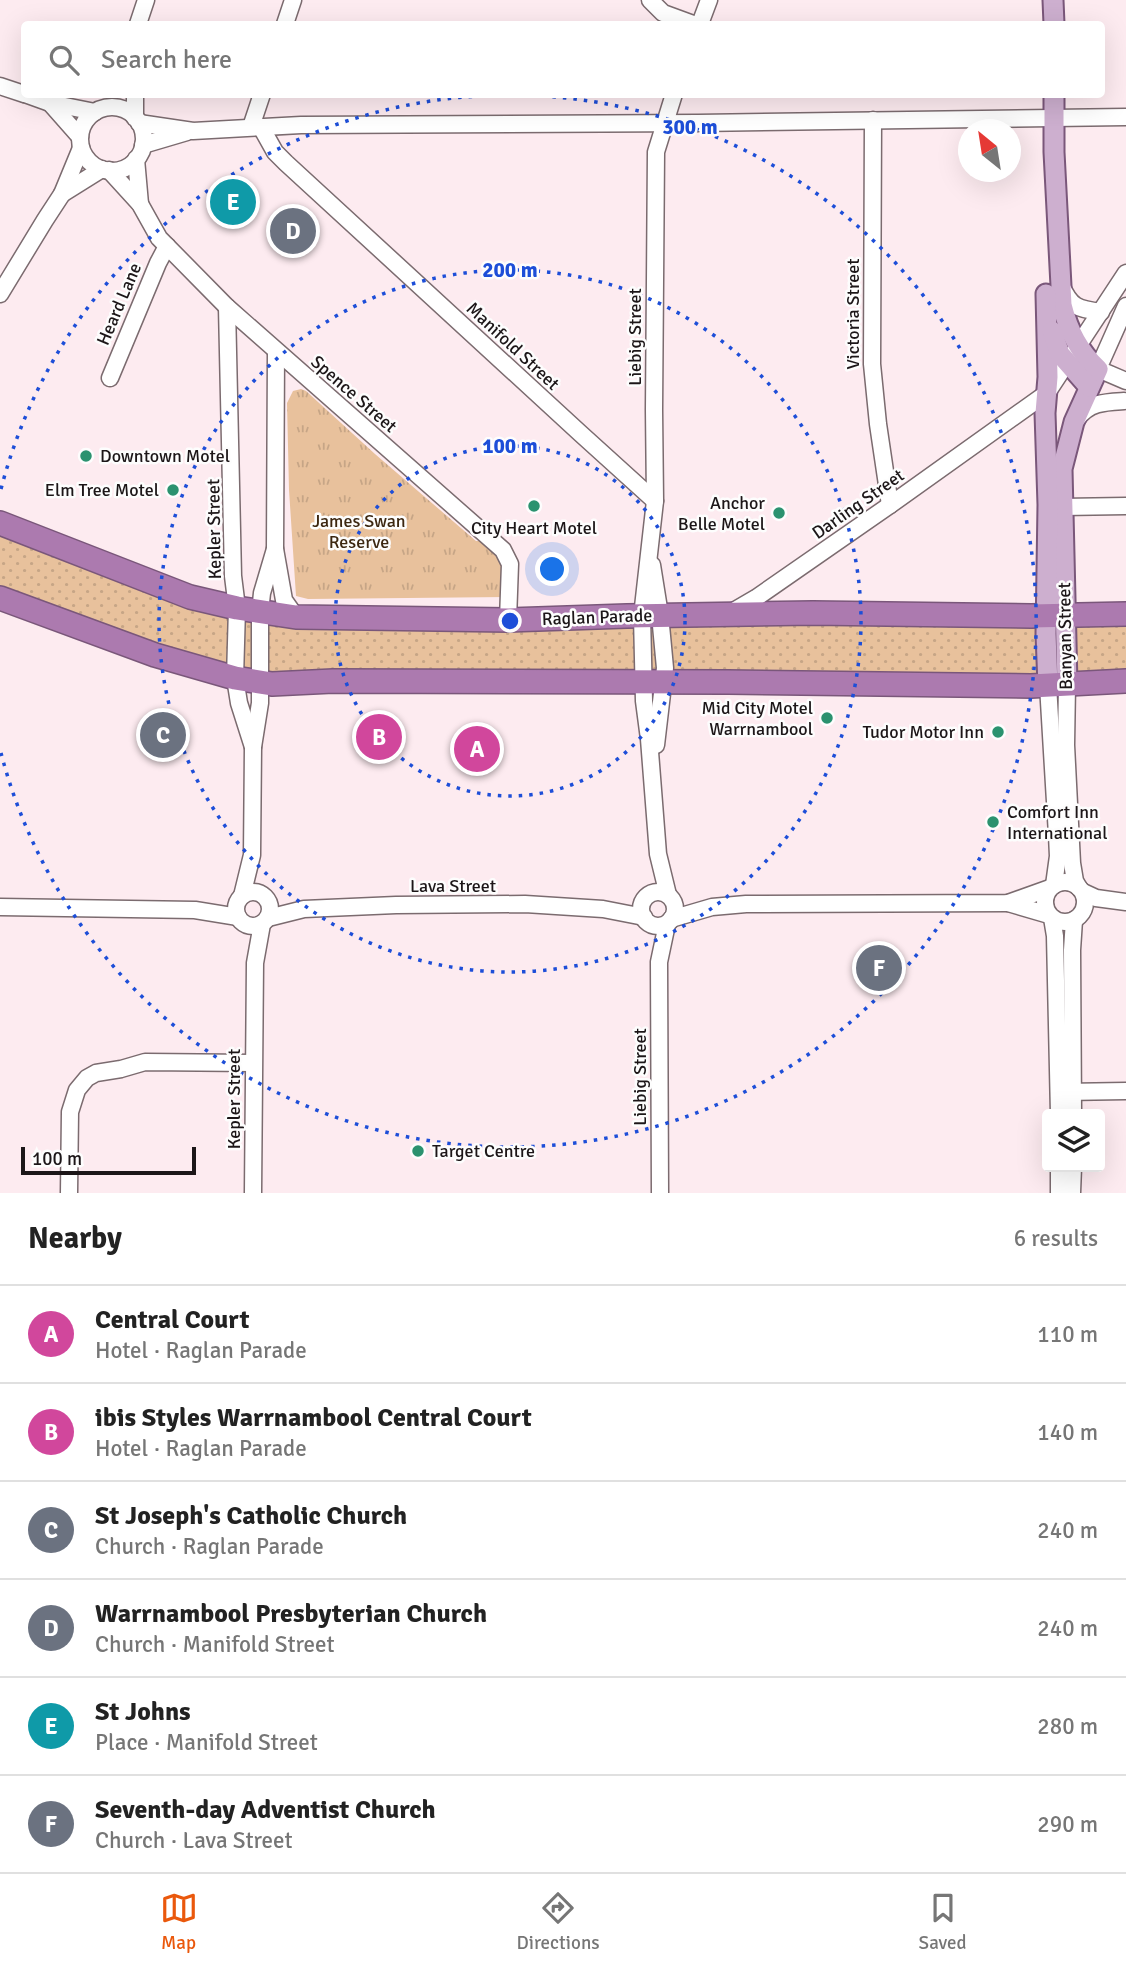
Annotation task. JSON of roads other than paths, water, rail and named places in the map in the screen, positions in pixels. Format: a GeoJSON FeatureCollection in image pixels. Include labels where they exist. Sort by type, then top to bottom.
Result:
{"type":"FeatureCollection","features":[{"type":"Feature","properties":{"kind":"highway","name":"Raglan Parade"},"geometry":{"type":"LineString","coordinates":[[0,523],[190,597],[296,617],[508,620],[813,613],[1055,616],[1126,614]]}},
{"type":"Feature","properties":{"kind":"highway"},"geometry":{"type":"LineString","coordinates":[[0,598],[155,656],[260,683],[333,681],[1057,685],[1126,681]]}},
{"type":"Feature","properties":{"kind":"main road"},"geometry":{"type":"LineString","coordinates":[[1053,0],[1054,21]]}},
{"type":"Feature","properties":{"kind":"main road"},"geometry":{"type":"LineString","coordinates":[[1054,98],[1053,336],[1060,354],[1089,387]]}},
{"type":"Feature","properties":{"kind":"main road"},"geometry":{"type":"LineString","coordinates":[[1053,288],[1077,345],[1098,369]]}},
{"type":"Feature","properties":{"kind":"main road","name":"Banyan Street"},"geometry":{"type":"LineString","coordinates":[[1053,288],[1045,413],[1055,506],[1057,685]]}},
{"type":"Feature","properties":{"kind":"main road","name":"Banyan Street"},"geometry":{"type":"LineString","coordinates":[[1055,506],[1072,429],[1098,369]]}},
{"type":"Feature","properties":{"kind":"main road"},"geometry":{"type":"LineString","coordinates":[[1045,413],[1072,429]]}},
{"type":"Feature","properties":{"kind":"street"},"geometry":{"type":"LineString","coordinates":[[139,21],[146,0]]}},
{"type":"Feature","properties":{"kind":"street"},"geometry":{"type":"LineString","coordinates":[[286,21],[293,0]]}},
{"type":"Feature","properties":{"kind":"street"},"geometry":{"type":"LineString","coordinates":[[650,0],[663,13],[685,21]]}},
{"type":"Feature","properties":{"kind":"street"},"geometry":{"type":"LineString","coordinates":[[700,21],[709,0]]}},
{"type":"Feature","properties":{"kind":"street"},"geometry":{"type":"LineString","coordinates":[[0,86],[21,93]]}},
{"type":"Feature","properties":{"kind":"street"},"geometry":{"type":"LineString","coordinates":[[36,98],[50,103],[116,107],[130,113],[137,120],[193,131],[301,125],[431,123],[1126,117]]}},
{"type":"Feature","properties":{"kind":"street"},"geometry":{"type":"LineString","coordinates":[[135,98],[137,120],[143,138],[139,152]]}},
{"type":"Feature","properties":{"kind":"street"},"geometry":{"type":"LineString","coordinates":[[256,127],[261,98]]}},
{"type":"Feature","properties":{"kind":"street","name":"Liebig Street"},"geometry":{"type":"LineString","coordinates":[[671,898],[658,854],[652,768],[650,552],[655,500],[656,152],[672,98]]}},
{"type":"Feature","properties":{"kind":"street"},"geometry":{"type":"LineString","coordinates":[[50,103],[81,143],[89,161],[106,170]]}},
{"type":"Feature","properties":{"kind":"street"},"geometry":{"type":"LineString","coordinates":[[0,294],[62,194],[81,143],[84,123],[101,105]]}},
{"type":"Feature","properties":{"kind":"street","name":"Victoria Street"},"geometry":{"type":"LineString","coordinates":[[873,120],[872,364],[876,414],[890,505]]}},
{"type":"Feature","properties":{"kind":"street","name":"Manifold Street"},"geometry":{"type":"LineString","coordinates":[[256,127],[281,158],[655,500]]}},
{"type":"Feature","properties":{"kind":"street"},"geometry":{"type":"LineString","coordinates":[[62,194],[106,170],[124,168],[139,152],[193,131]]}},
{"type":"Feature","properties":{"kind":"street","name":"Spence Street"},"geometry":{"type":"LineString","coordinates":[[139,152],[140,204]]}},
{"type":"Feature","properties":{"kind":"street","name":"Spence Street"},"geometry":{"type":"LineString","coordinates":[[106,170],[140,204],[156,233],[167,246],[227,307],[503,550],[511,570],[508,620]]}},
{"type":"Feature","properties":{"kind":"street","name":"Heard Lane"},"geometry":{"type":"LineString","coordinates":[[110,378],[167,246]]}},
{"type":"Feature","properties":{"kind":"street"},"geometry":{"type":"LineString","coordinates":[[1047,393],[1126,273]]}},
{"type":"Feature","properties":{"kind":"street"},"geometry":{"type":"LineString","coordinates":[[1053,288],[1075,306],[1101,312]]}},
{"type":"Feature","properties":{"kind":"street"},"geometry":{"type":"LineString","coordinates":[[1126,306],[1098,369],[1126,381]]}},
{"type":"Feature","properties":{"kind":"street","name":"Kepler Street"},"geometry":{"type":"LineString","coordinates":[[227,307],[233,576],[249,610],[260,683],[260,703],[253,747],[252,855],[240,909],[255,963]]}},
{"type":"Feature","properties":{"kind":"street","name":"Kepler Street"},"geometry":{"type":"LineString","coordinates":[[276,352],[275,549],[284,600],[296,617]]}},
{"type":"Feature","properties":{"kind":"street"},"geometry":{"type":"LineString","coordinates":[[1089,387],[1108,398],[1125,401]]}},
{"type":"Feature","properties":{"kind":"street","name":"Darling Street"},"geometry":{"type":"LineString","coordinates":[[726,614],[767,590],[1047,393]]}},
{"type":"Feature","properties":{"kind":"street"},"geometry":{"type":"LineString","coordinates":[[1072,429],[1080,414],[1092,405],[1125,401]]}},
{"type":"Feature","properties":{"kind":"street","name":"Darling Street"},"geometry":{"type":"LineString","coordinates":[[1008,422],[1026,415],[1045,413]]}},
{"type":"Feature","properties":{"kind":"street"},"geometry":{"type":"LineString","coordinates":[[1055,506],[1126,506]]}},
{"type":"Feature","properties":{"kind":"street","name":"Kepler Street"},"geometry":{"type":"LineString","coordinates":[[253,747],[239,703],[235,678],[249,610],[262,593],[275,549]]}},
{"type":"Feature","properties":{"kind":"street","name":"Liebig Street"},"geometry":{"type":"LineString","coordinates":[[651,616],[665,668],[653,683]]}},
{"type":"Feature","properties":{"kind":"street","name":"Banyan Street"},"geometry":{"type":"LineString","coordinates":[[1052,886],[1058,846],[1057,685]]}},
{"type":"Feature","properties":{"kind":"street","name":"Banyan Street"},"geometry":{"type":"LineString","coordinates":[[1057,685],[1066,745],[1072,863],[1075,881],[1081,890]]}},
{"type":"Feature","properties":{"kind":"street","name":"Liebig Street"},"geometry":{"type":"LineString","coordinates":[[648,896],[658,854]]}},
{"type":"Feature","properties":{"kind":"street","name":"Kepler Street"},"geometry":{"type":"LineString","coordinates":[[252,855],[266,897]]}},
{"type":"Feature","properties":{"kind":"street"},"geometry":{"type":"LineString","coordinates":[[1008,903],[1059,882],[1070,882],[1096,898],[1124,902]]}},
{"type":"Feature","properties":{"kind":"street"},"geometry":{"type":"LineString","coordinates":[[1052,886],[1044,901],[1055,936],[1066,1091],[1071,1109]]}},
{"type":"Feature","properties":{"kind":"street"},"geometry":{"type":"LineString","coordinates":[[1061,1109],[1066,1091],[1072,950],[1078,916],[1085,903],[1081,890]]}},
{"type":"Feature","properties":{"kind":"street"},"geometry":{"type":"LineString","coordinates":[[252,891],[266,897],[271,908],[265,921],[250,926],[240,909],[252,891]]}},
{"type":"Feature","properties":{"kind":"street"},"geometry":{"type":"LineString","coordinates":[[712,907],[671,898],[659,892],[648,896],[642,908],[646,920],[658,926],[712,907],[757,904],[1008,903],[1063,922],[1124,902]]}},
{"type":"Feature","properties":{"kind":"street","name":"Lava Street"},"geometry":{"type":"LineString","coordinates":[[603,909],[648,896]]}},
{"type":"Feature","properties":{"kind":"street","name":"Lava Street"},"geometry":{"type":"LineString","coordinates":[[266,897],[304,909]]}},
{"type":"Feature","properties":{"kind":"street"},"geometry":{"type":"LineString","coordinates":[[669,921],[675,910],[671,898]]}},
{"type":"Feature","properties":{"kind":"street","name":"Lava Street"},"geometry":{"type":"LineString","coordinates":[[265,921],[304,909],[526,904],[603,909],[646,920]]}},
{"type":"Feature","properties":{"kind":"street"},"geometry":{"type":"LineString","coordinates":[[0,907],[240,909]]}},
{"type":"Feature","properties":{"kind":"street","name":"Liebig Street"},"geometry":{"type":"LineString","coordinates":[[646,920],[659,962]]}},
{"type":"Feature","properties":{"kind":"street","name":"Kepler Street"},"geometry":{"type":"LineString","coordinates":[[253,1193],[255,963],[265,921]]}},
{"type":"Feature","properties":{"kind":"street","name":"Liebig Street"},"geometry":{"type":"LineString","coordinates":[[660,1193],[659,962],[669,921]]}},
{"type":"Feature","properties":{"kind":"street"},"geometry":{"type":"LineString","coordinates":[[69,1193],[70,1112],[77,1090],[87,1078],[96,1073],[145,1062],[253,1063]]}},
{"type":"Feature","properties":{"kind":"street"},"geometry":{"type":"LineString","coordinates":[[1066,1091],[1126,1091]]}},
{"type":"Feature","properties":{"kind":"street"},"geometry":{"type":"LineString","coordinates":[[1059,1172],[1059,1193]]}},
{"type":"Feature","properties":{"kind":"street"},"geometry":{"type":"LineString","coordinates":[[1072,1193],[1073,1172]]}},
{"type":"Feature","properties":{"kind":"place","name":"St Johns"},"geometry":{"type":"Point","coordinates":[233,202]}},
{"type":"Feature","properties":{"kind":"place","name":"Warrnambool Presbyterian Church"},"geometry":{"type":"Point","coordinates":[293,231]}},
{"type":"Feature","properties":{"kind":"place","name":"Downtown Motel"},"geometry":{"type":"Point","coordinates":[86,456]}},
{"type":"Feature","properties":{"kind":"place","name":"Elm Tree Motel"},"geometry":{"type":"Point","coordinates":[173,490]}},
{"type":"Feature","properties":{"kind":"place","name":"City Heart Motel"},"geometry":{"type":"Point","coordinates":[534,506]}},
{"type":"Feature","properties":{"kind":"place","name":"Anchor Belle Motel"},"geometry":{"type":"Point","coordinates":[779,513]}},
{"type":"Feature","properties":{"kind":"place","name":"Mid City Motel Warrnambool"},"geometry":{"type":"Point","coordinates":[827,718]}},
{"type":"Feature","properties":{"kind":"place","name":"Tudor Motor Inn"},"geometry":{"type":"Point","coordinates":[998,732]}},
{"type":"Feature","properties":{"kind":"place","name":"St Joseph's Catholic Church"},"geometry":{"type":"Point","coordinates":[163,735]}},
{"type":"Feature","properties":{"kind":"place","name":"ibis Styles Warrnambool Central Court"},"geometry":{"type":"Point","coordinates":[379,737]}},
{"type":"Feature","properties":{"kind":"place","name":"Central Court"},"geometry":{"type":"Point","coordinates":[477,749]}},
{"type":"Feature","properties":{"kind":"place","name":"Comfort Inn International"},"geometry":{"type":"Point","coordinates":[993,822]}},
{"type":"Feature","properties":{"kind":"place","name":"Seventh-day Adventist Church"},"geometry":{"type":"Point","coordinates":[879,968]}},
{"type":"Feature","properties":{"kind":"place","name":"Target Centre"},"geometry":{"type":"Point","coordinates":[418,1151]}},
{"type":"Feature","properties":{"kind":"park label","name":"James Swan Reserve"},"geometry":{"type":"Point","coordinates":[359,531]}}]}
